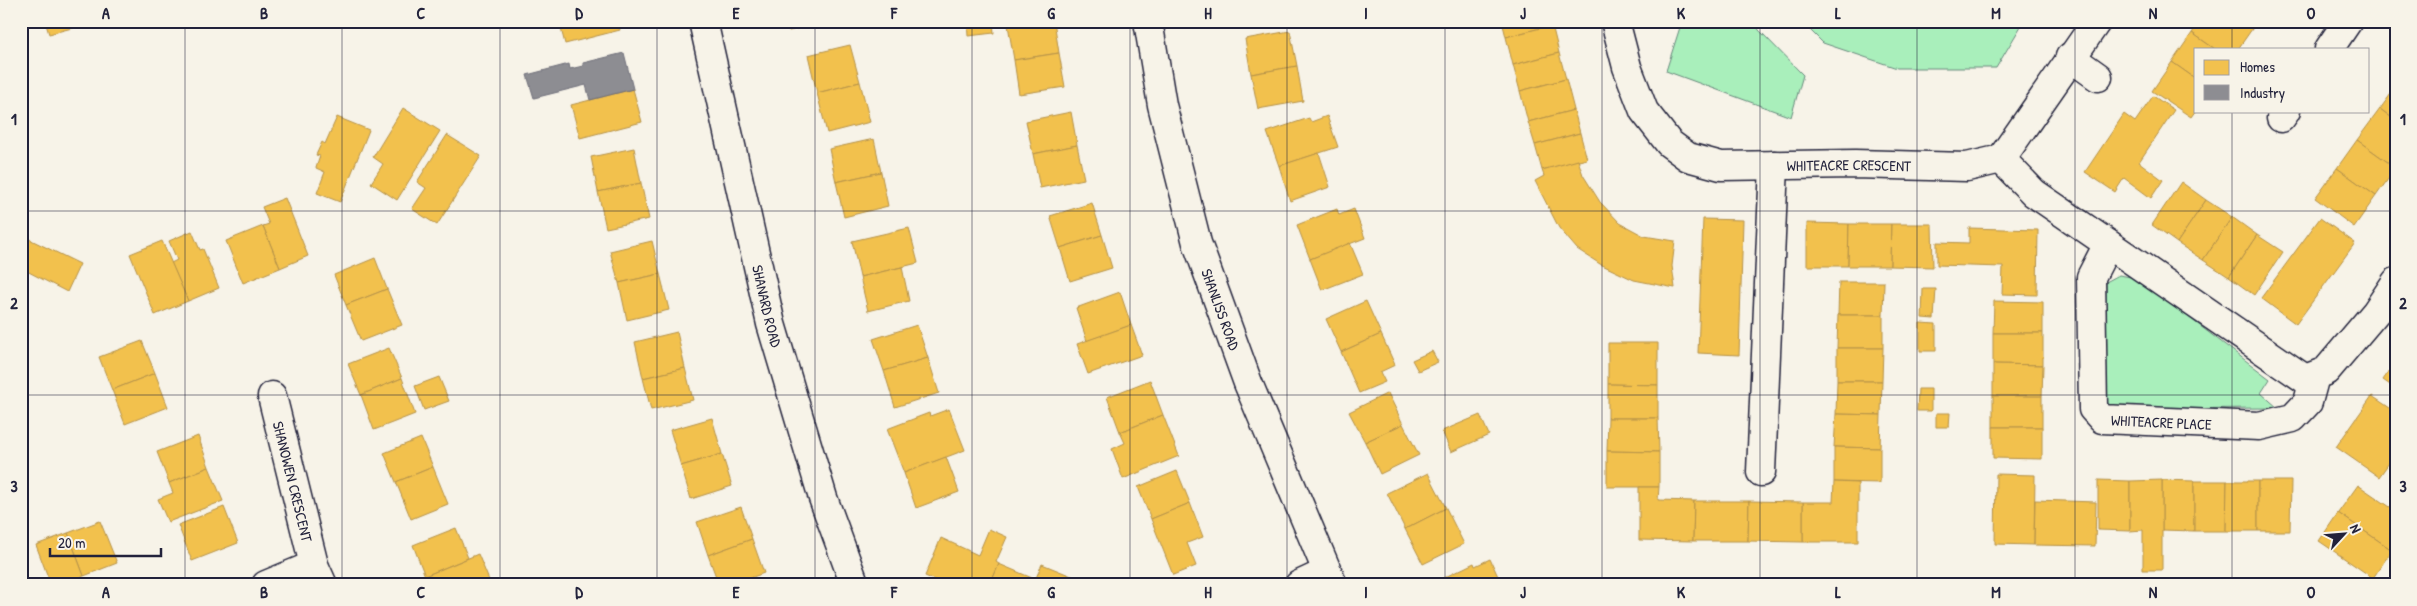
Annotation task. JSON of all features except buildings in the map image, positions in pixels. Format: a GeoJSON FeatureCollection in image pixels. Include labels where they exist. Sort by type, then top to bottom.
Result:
{"type":"FeatureCollection","features":[{"type":"Feature","properties":{"kind":"street","name":"SHANARD ROAD"},"geometry":{"type":"LineString","coordinates":[[703,21],[771,324],[823,498],[855,585]]}},
{"type":"Feature","properties":{"kind":"street","name":"SHANLISS ROAD"},"geometry":{"type":"LineString","coordinates":[[1148,21],[1162,105],[1197,243],[1248,383],[1330,578]]}},
{"type":"Feature","properties":{"kind":"street","name":"WHITEACRE CRESCENT"},"geometry":{"type":"LineString","coordinates":[[1615,21],[1627,67],[1644,111],[1669,143],[1688,157],[1721,166],[1967,167],[2001,159]]}},
{"type":"Feature","properties":{"kind":"street"},"geometry":{"type":"LineString","coordinates":[[2097,21],[2070,57],[2001,159],[2034,192],[2305,379],[2326,371],[2376,312],[2396,282]]}},
{"type":"Feature","properties":{"kind":"street"},"geometry":{"type":"LineString","coordinates":[[2330,48],[2348,21]]}},
{"type":"Feature","properties":{"kind":"street"},"geometry":{"type":"LineString","coordinates":[[2070,57],[2098,77]]}},
{"type":"Feature","properties":{"kind":"street"},"geometry":{"type":"LineString","coordinates":[[1761,472],[1774,165]]}},
{"type":"Feature","properties":{"kind":"street","name":"WHITEACRE PLACE"},"geometry":{"type":"LineString","coordinates":[[2108,244],[2091,277],[2093,409],[2102,419],[2259,426],[2293,418],[2308,402],[2315,376]]}},
{"type":"Feature","properties":{"kind":"street","name":"SHANOWEN CRESCENT"},"geometry":{"type":"LineString","coordinates":[[266,585],[319,575],[272,396]]}},
{"type":"Feature","properties":{"kind":"street"},"geometry":{"type":"LineString","coordinates":[[1299,585],[1330,578]]}},
{"type":"Feature","properties":{"kind":"green space"},"geometry":{"type":"Polygon","coordinates":[[[1682,21],[1754,21],[1759,30],[1803,75],[1791,117],[1666,71],[1682,21]]]}},
{"type":"Feature","properties":{"kind":"green space"},"geometry":{"type":"Polygon","coordinates":[[[1801,21],[2024,21],[1996,68],[1897,68],[1823,43],[1801,21]]]}},
{"type":"Feature","properties":{"kind":"green space"},"geometry":{"type":"Polygon","coordinates":[[[2119,275],[2137,278],[2270,379],[2261,393],[2278,408],[2111,409],[2103,398],[2106,282],[2119,275]]]}}]}
